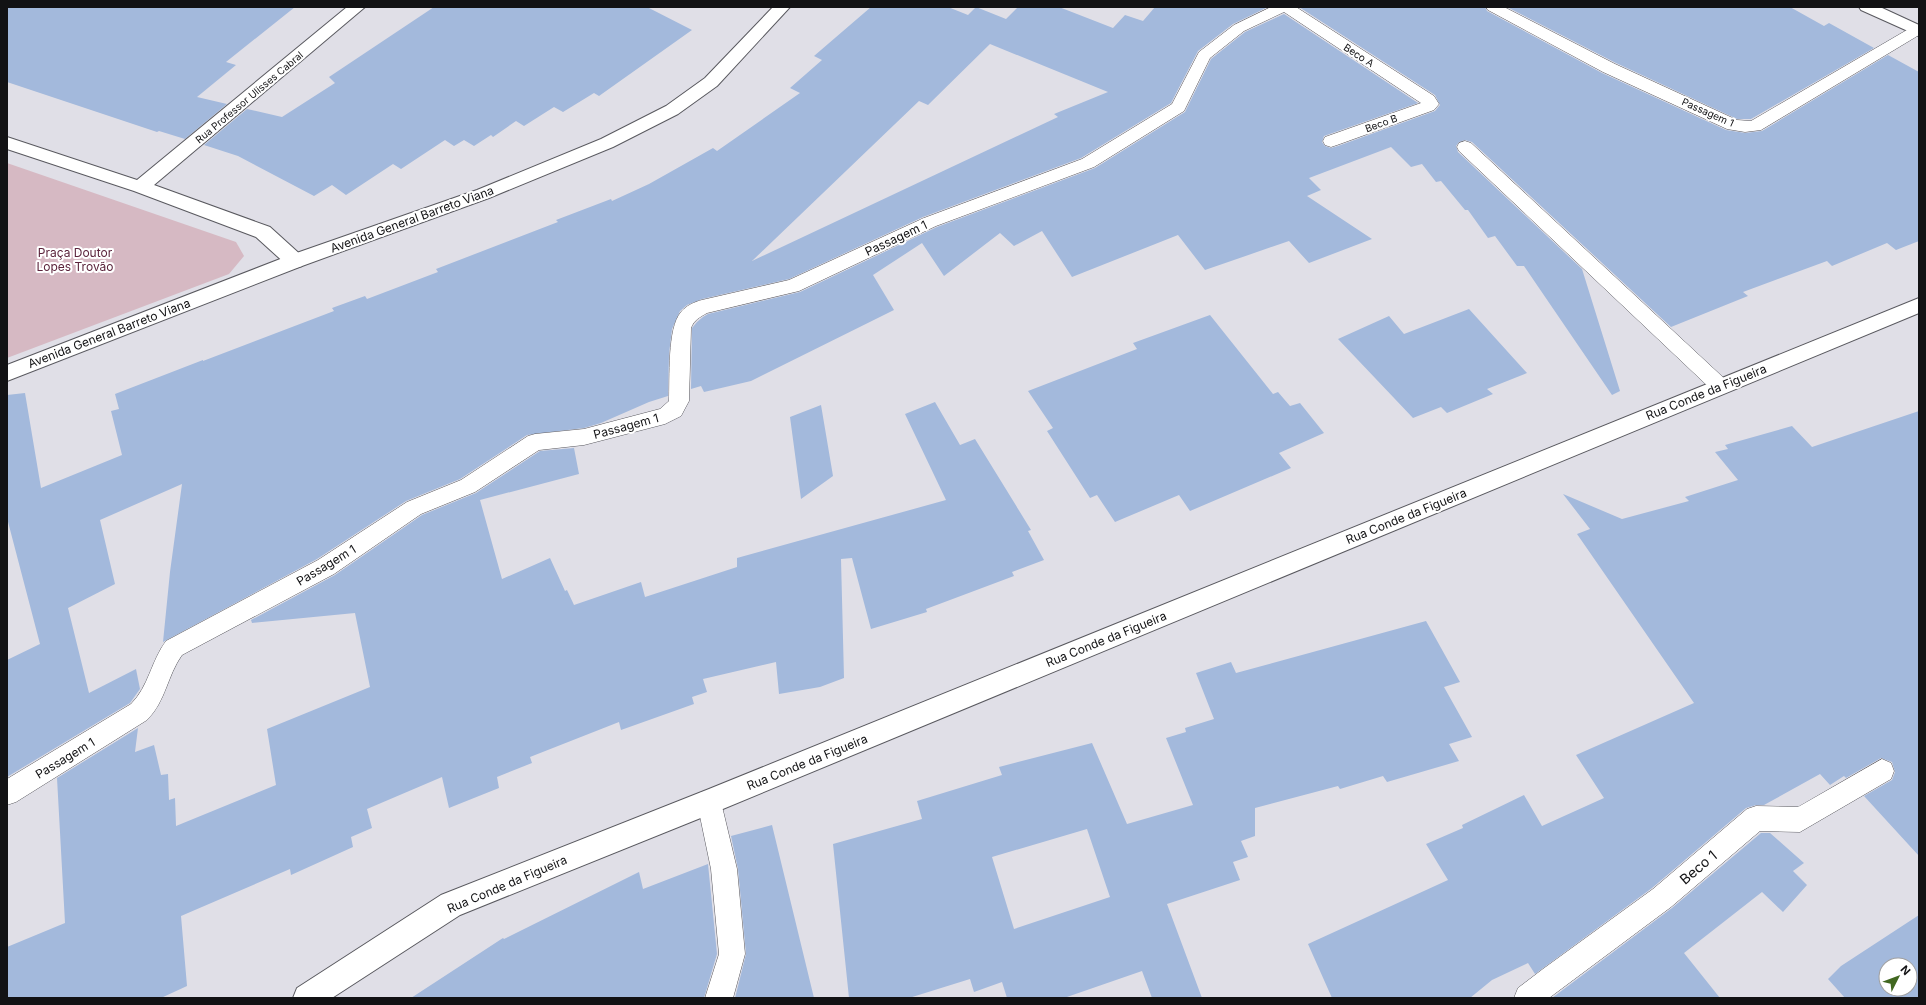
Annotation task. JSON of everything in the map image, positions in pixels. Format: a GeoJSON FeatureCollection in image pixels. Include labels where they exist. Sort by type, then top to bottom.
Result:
{"type":"FeatureCollection","features":[{"type":"Feature","properties":{"kind":"street","name":"Rua Professor Ulisses Cabral"},"geometry":{"type":"LineString","coordinates":[[140,187],[357,7]]}},
{"type":"Feature","properties":{"kind":"street","name":"Avenida General Barreto Viana"},"geometry":{"type":"LineString","coordinates":[[7,373],[295,261],[483,194],[607,143],[672,110],[711,82],[782,7]]}},
{"type":"Feature","properties":{"kind":"street"},"geometry":{"type":"LineString","coordinates":[[1867,7],[1918,30]]}},
{"type":"Feature","properties":{"kind":"street"},"geometry":{"type":"LineString","coordinates":[[7,143],[140,187],[263,232],[295,261]]}},
{"type":"Feature","properties":{"kind":"street","name":"Rua Conde da Figueira"},"geometry":{"type":"LineString","coordinates":[[307,998],[451,905],[709,802],[1919,305]]}},
{"type":"Feature","properties":{"kind":"lane","name":"Beco A"},"geometry":{"type":"LineString","coordinates":[[1284,7],[1428,100],[1431,104]]}},
{"type":"Feature","properties":{"kind":"lane","name":"Passagem 1"},"geometry":{"type":"LineString","coordinates":[[7,793],[148,705],[154,695],[169,654],[178,645],[326,567],[414,508],[468,486],[535,442],[584,437],[665,416],[672,412],[677,407],[679,401],[682,328],[684,320],[691,312],[702,307],[793,286],[930,222],[1088,163],[1178,107],[1204,55],[1238,28],[1284,7]]}},
{"type":"Feature","properties":{"kind":"lane","name":"Passagem 1"},"geometry":{"type":"LineString","coordinates":[[1493,7],[1608,68],[1733,125],[1745,127],[1755,126],[1918,30]]}},
{"type":"Feature","properties":{"kind":"lane","name":"Beco B"},"geometry":{"type":"LineString","coordinates":[[1331,141],[1431,104]]}},
{"type":"Feature","properties":{"kind":"lane"},"geometry":{"type":"LineString","coordinates":[[1464,147],[1720,386]]}},
{"type":"Feature","properties":{"kind":"lane","name":"Beco 1"},"geometry":{"type":"LineString","coordinates":[[1528,998],[1552,978],[1662,898],[1756,818],[1800,820],[1882,771]]}},
{"type":"Feature","properties":{"kind":"lane"},"geometry":{"type":"LineString","coordinates":[[709,802],[724,869],[732,954],[719,998]]}},
{"type":"Feature","properties":{"kind":"green space","name":"Praça Doutor Lopes Trovão"},"geometry":{"type":"Polygon","coordinates":[[[7,163],[236,242],[244,256],[229,274],[7,358],[7,163]]]}},
{"type":"Feature","properties":{"kind":"building"},"geometry":{"type":"Polygon","coordinates":[[[7,7],[295,7],[226,62],[236,65],[197,97],[227,104],[185,139],[159,131],[157,132],[7,82],[7,7]]]}},
{"type":"Feature","properties":{"kind":"building"},"geometry":{"type":"Polygon","coordinates":[[[434,7],[647,7],[692,30],[599,96],[594,93],[563,112],[554,107],[524,126],[516,121],[493,137],[491,135],[474,146],[464,140],[454,146],[445,140],[401,169],[393,164],[346,195],[332,185],[314,196],[238,156],[204,145],[247,109],[282,117],[335,83],[329,77],[434,7]]]}},
{"type":"Feature","properties":{"kind":"building"},"geometry":{"type":"Polygon","coordinates":[[[871,7],[948,7],[968,15],[976,7],[1006,19],[1018,7],[1059,7],[1113,28],[1125,15],[1143,21],[1155,7],[1268,7],[1233,24],[1198,51],[1171,103],[1081,158],[923,217],[789,279],[702,299],[687,305],[680,311],[672,329],[669,354],[668,396],[649,402],[601,423],[584,428],[527,435],[460,479],[406,501],[317,559],[163,642],[170,572],[182,484],[100,520],[115,584],[68,608],[89,693],[136,669],[140,689],[130,703],[7,777],[7,660],[40,644],[7,518],[7,395],[25,393],[41,488],[122,455],[111,411],[119,409],[115,394],[334,311],[332,308],[365,296],[367,299],[438,272],[436,269],[558,222],[556,220],[611,199],[612,201],[649,184],[713,148],[717,151],[800,93],[790,88],[822,60],[814,56],[871,7]],[[990,44],[928,105],[919,101],[752,261],[1058,117],[1054,114],[1108,92],[990,44]]]}},
{"type":"Feature","properties":{"kind":"building"},"geometry":{"type":"Polygon","coordinates":[[[1299,7],[1485,7],[1487,11],[1602,73],[1726,130],[1745,133],[1762,131],[1888,55],[1919,72],[1919,241],[1896,250],[1887,243],[1832,266],[1827,261],[1743,292],[1748,296],[1671,327],[1472,142],[1465,140],[1459,142],[1456,146],[1458,152],[1582,269],[1620,391],[1612,395],[1524,266],[1517,266],[1495,236],[1488,238],[1468,210],[1465,210],[1441,181],[1436,182],[1422,164],[1411,167],[1391,147],[1309,178],[1321,190],[1307,196],[1372,239],[1309,263],[1289,241],[1205,270],[1178,235],[1072,277],[1042,231],[1014,246],[1000,233],[944,276],[922,243],[873,275],[894,310],[751,381],[704,392],[701,386],[691,389],[692,328],[703,317],[708,314],[800,292],[937,227],[1095,168],[1185,112],[1211,59],[1245,32],[1284,14],[1418,103],[1324,136],[1322,142],[1325,146],[1331,148],[1338,146],[1435,111],[1440,105],[1435,95],[1299,7]]]}},
{"type":"Feature","properties":{"kind":"building"},"geometry":{"type":"Polygon","coordinates":[[[1507,7],[1790,7],[1824,26],[1829,23],[1874,48],[1751,119],[1737,119],[1616,63],[1507,7]]]}},
{"type":"Feature","properties":{"kind":"building"},"geometry":{"type":"Polygon","coordinates":[[[1469,309],[1527,373],[1487,389],[1493,394],[1447,413],[1441,407],[1413,418],[1338,339],[1389,316],[1404,334],[1469,309]]]}},
{"type":"Feature","properties":{"kind":"building"},"geometry":{"type":"Polygon","coordinates":[[[1210,315],[1273,394],[1278,392],[1290,406],[1300,403],[1324,433],[1279,453],[1291,468],[1190,511],[1179,495],[1115,522],[1097,495],[1090,498],[1047,431],[1053,428],[1028,391],[1137,349],[1133,343],[1210,315]]]}},
{"type":"Feature","properties":{"kind":"building"},"geometry":{"type":"Polygon","coordinates":[[[935,402],[960,445],[975,439],[1031,530],[1028,531],[1044,560],[1012,572],[1014,576],[926,609],[927,612],[871,629],[852,558],[841,559],[844,678],[820,687],[779,694],[776,662],[703,679],[707,692],[692,697],[694,704],[621,730],[619,722],[530,757],[532,763],[497,777],[499,788],[449,808],[442,777],[367,809],[372,828],[351,837],[353,847],[291,875],[290,869],[181,916],[187,986],[161,998],[7,998],[7,947],[65,923],[57,778],[138,728],[135,752],[154,745],[161,775],[168,774],[169,800],[175,798],[176,826],[276,785],[267,729],[370,687],[355,613],[252,623],[251,620],[335,575],[422,515],[476,493],[540,451],[574,448],[579,474],[480,500],[502,579],[550,558],[565,591],[567,590],[574,605],[641,582],[645,597],[737,567],[737,558],[946,500],[905,414],[935,402]]]}},
{"type":"Feature","properties":{"kind":"building"},"geometry":{"type":"Polygon","coordinates":[[[821,405],[833,476],[801,499],[790,417],[821,405]]]}},
{"type":"Feature","properties":{"kind":"building"},"geometry":{"type":"Polygon","coordinates":[[[1919,411],[1919,856],[1864,796],[1892,780],[1895,772],[1892,762],[1881,758],[1846,778],[1844,776],[1830,785],[1820,774],[1764,805],[1756,805],[1746,808],[1652,888],[1535,974],[1528,963],[1492,980],[1470,998],[1332,998],[1308,944],[1448,880],[1426,844],[1463,828],[1462,825],[1524,795],[1542,826],[1604,798],[1576,755],[1694,703],[1577,534],[1590,529],[1563,494],[1622,519],[1689,501],[1685,497],[1738,480],[1715,452],[1728,449],[1725,445],[1792,426],[1812,447],[1919,411]]]}},
{"type":"Feature","properties":{"kind":"building"},"geometry":{"type":"Polygon","coordinates":[[[1426,621],[1460,682],[1444,687],[1472,737],[1449,744],[1459,761],[1387,782],[1383,776],[1340,789],[1338,786],[1255,808],[1255,836],[1241,841],[1248,857],[1233,862],[1240,880],[1167,904],[1202,998],[1152,998],[1142,971],[1064,998],[1007,998],[1002,982],[974,992],[970,979],[909,998],[849,998],[833,844],[922,819],[917,801],[1002,775],[999,767],[1092,743],[1127,824],[1193,805],[1166,738],[1186,732],[1185,728],[1214,719],[1196,673],[1231,662],[1236,673],[1426,621]],[[1087,829],[992,857],[1014,929],[1110,897],[1087,829]]]}},
{"type":"Feature","properties":{"kind":"building"},"geometry":{"type":"Polygon","coordinates":[[[772,825],[814,998],[735,998],[746,954],[738,869],[731,836],[772,825]]]}},
{"type":"Feature","properties":{"kind":"building"},"geometry":{"type":"Polygon","coordinates":[[[1761,833],[1770,833],[1804,863],[1793,871],[1807,885],[1783,912],[1762,892],[1684,953],[1720,998],[1552,998],[1672,908],[1761,833]]]}},
{"type":"Feature","properties":{"kind":"building"},"geometry":{"type":"Polygon","coordinates":[[[708,864],[717,954],[704,998],[411,998],[503,938],[504,939],[639,872],[643,889],[708,864]]]}},
{"type":"Feature","properties":{"kind":"building"},"geometry":{"type":"Polygon","coordinates":[[[1919,915],[1919,998],[1845,998],[1828,979],[1841,966],[1919,915]]]}}]}
